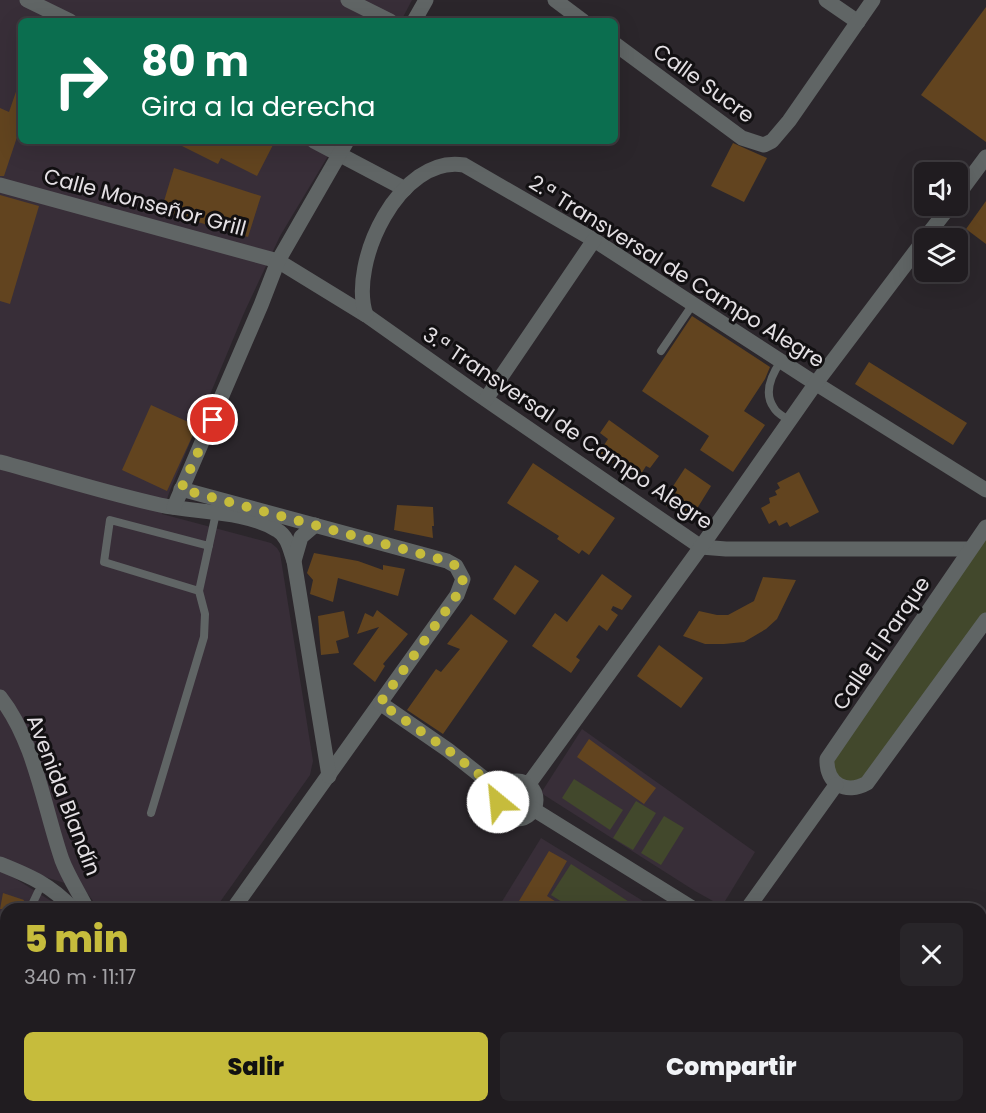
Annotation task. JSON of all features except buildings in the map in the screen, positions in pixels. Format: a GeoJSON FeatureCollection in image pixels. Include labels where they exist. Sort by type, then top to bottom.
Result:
{"type":"FeatureCollection","features":[{"type":"Feature","properties":{"kind":"street"},"geometry":{"type":"LineString","coordinates":[[27,0],[64,18]]}},
{"type":"Feature","properties":{"kind":"street"},"geometry":{"type":"LineString","coordinates":[[348,0],[384,18]]}},
{"type":"Feature","properties":{"kind":"street"},"geometry":{"type":"LineString","coordinates":[[416,18],[426,0]]}},
{"type":"Feature","properties":{"kind":"street"},"geometry":{"type":"LineString","coordinates":[[555,0],[579,18]]}},
{"type":"Feature","properties":{"kind":"street"},"geometry":{"type":"LineString","coordinates":[[826,0],[858,21],[873,0]]}},
{"type":"Feature","properties":{"kind":"street","name":"Calle Sucre"},"geometry":{"type":"LineString","coordinates":[[618,46],[742,138],[764,145],[772,141],[789,121],[858,21]]}},
{"type":"Feature","properties":{"kind":"street"},"geometry":{"type":"LineString","coordinates":[[174,507],[279,261],[343,147],[405,189],[393,203],[367,256],[362,282],[362,302],[366,315]]}},
{"type":"Feature","properties":{"kind":"street","name":"2.ª Transversal de Campo Alegre"},"geometry":{"type":"LineString","coordinates":[[405,189],[430,169],[452,163],[464,165],[594,240],[986,490]]}},
{"type":"Feature","properties":{"kind":"street"},"geometry":{"type":"LineString","coordinates":[[968,183],[984,164]]}},
{"type":"Feature","properties":{"kind":"street","name":"Calle Monseñor Grill"},"geometry":{"type":"LineString","coordinates":[[0,184],[279,261]]}},
{"type":"Feature","properties":{"kind":"street"},"geometry":{"type":"LineString","coordinates":[[933,228],[942,216]]}},
{"type":"Feature","properties":{"kind":"street"},"geometry":{"type":"LineString","coordinates":[[486,399],[594,240]]}},
{"type":"Feature","properties":{"kind":"street"},"geometry":{"type":"LineString","coordinates":[[528,785],[701,547],[816,383],[914,254]]}},
{"type":"Feature","properties":{"kind":"street","name":"3.ª Transversal de Campo Alegre"},"geometry":{"type":"LineString","coordinates":[[279,261],[366,315],[701,547],[726,549],[970,549]]}},
{"type":"Feature","properties":{"kind":"street"},"geometry":{"type":"LineString","coordinates":[[0,462],[174,507],[255,521],[276,529],[286,539],[294,561],[329,776]]}},
{"type":"Feature","properties":{"kind":"street"},"geometry":{"type":"LineString","coordinates":[[181,489],[447,561],[456,566],[461,573],[462,585],[457,595],[237,903]]}},
{"type":"Feature","properties":{"kind":"street"},"geometry":{"type":"LineString","coordinates":[[294,561],[301,537],[315,525]]}},
{"type":"Feature","properties":{"kind":"street","name":"Calle El Parque"},"geometry":{"type":"LineString","coordinates":[[836,785],[829,774],[827,759],[986,527]]}},
{"type":"Feature","properties":{"kind":"street"},"geometry":{"type":"LineString","coordinates":[[751,903],[836,785],[853,788],[867,783],[986,620]]}},
{"type":"Feature","properties":{"kind":"street","name":"Avenida Blandín"},"geometry":{"type":"LineString","coordinates":[[0,697],[17,723],[63,862],[84,903]]}},
{"type":"Feature","properties":{"kind":"street"},"geometry":{"type":"LineString","coordinates":[[380,703],[448,750],[500,791]]}},
{"type":"Feature","properties":{"kind":"street"},"geometry":{"type":"LineString","coordinates":[[518,781],[528,785],[536,798],[533,809],[520,819],[508,817],[498,802],[500,791],[507,783],[518,781]]}},
{"type":"Feature","properties":{"kind":"street"},"geometry":{"type":"LineString","coordinates":[[533,809],[684,903]]}},
{"type":"Feature","properties":{"kind":"street"},"geometry":{"type":"LineString","coordinates":[[45,890],[61,873],[63,862]]}},
{"type":"Feature","properties":{"kind":"street"},"geometry":{"type":"LineString","coordinates":[[0,864],[26,874],[64,903]]}},
{"type":"Feature","properties":{"kind":"lane"},"geometry":{"type":"LineString","coordinates":[[661,351],[693,304]]}},
{"type":"Feature","properties":{"kind":"lane"},"geometry":{"type":"LineString","coordinates":[[781,361],[771,375],[770,394],[773,408],[790,421]]}},
{"type":"Feature","properties":{"kind":"lane"},"geometry":{"type":"LineString","coordinates":[[151,813],[204,637],[205,614],[199,591],[216,513]]}},
{"type":"Feature","properties":{"kind":"lane"},"geometry":{"type":"LineString","coordinates":[[199,591],[104,562],[110,520],[209,546]]}},
{"type":"Feature","properties":{"kind":"lane"},"geometry":{"type":"LineString","coordinates":[[35,903],[45,890]]}},
{"type":"Feature","properties":{"kind":"shaded area"},"geometry":{"type":"Polygon","coordinates":[[[0,0],[412,0],[403,18],[18,18],[18,144],[335,144],[280,236],[244,313],[162,514],[271,543],[280,553],[313,761],[310,775],[219,903],[94,903],[84,889],[45,877],[0,858],[0,0]]]}},
{"type":"Feature","properties":{"kind":"shaded area"},"geometry":{"type":"Polygon","coordinates":[[[582,729],[755,852],[724,903],[717,903],[541,793],[582,729]]]}},
{"type":"Feature","properties":{"kind":"shaded area"},"geometry":{"type":"Polygon","coordinates":[[[541,838],[646,903],[501,903],[541,838]]]}},
{"type":"Feature","properties":{"kind":"shaded area"},"geometry":{"type":"Polygon","coordinates":[[[0,869],[51,901],[50,903],[0,903],[0,869]]]}},
{"type":"Feature","properties":{"kind":"green space"},"geometry":{"type":"Polygon","coordinates":[[[986,527],[986,620],[867,783],[844,788],[827,759],[986,527]]]}},
{"type":"Feature","properties":{"kind":"green space"},"geometry":{"type":"Polygon","coordinates":[[[574,779],[623,810],[610,830],[562,798],[574,779]]]}},
{"type":"Feature","properties":{"kind":"green space"},"geometry":{"type":"Polygon","coordinates":[[[636,801],[656,813],[633,850],[613,838],[636,801]]]}},
{"type":"Feature","properties":{"kind":"green space"},"geometry":{"type":"Polygon","coordinates":[[[664,816],[684,828],[661,865],[641,853],[664,816]]]}},
{"type":"Feature","properties":{"kind":"green space"},"geometry":{"type":"Polygon","coordinates":[[[571,864],[631,903],[564,903],[551,895],[571,864]]]}},
{"type":"Feature","properties":{"kind":"route"},"geometry":{"type":"LineString","coordinates":[[213,420],[181,489],[447,561],[456,566],[463,579],[457,595],[380,703],[448,750],[500,791],[498,802]]}}]}
